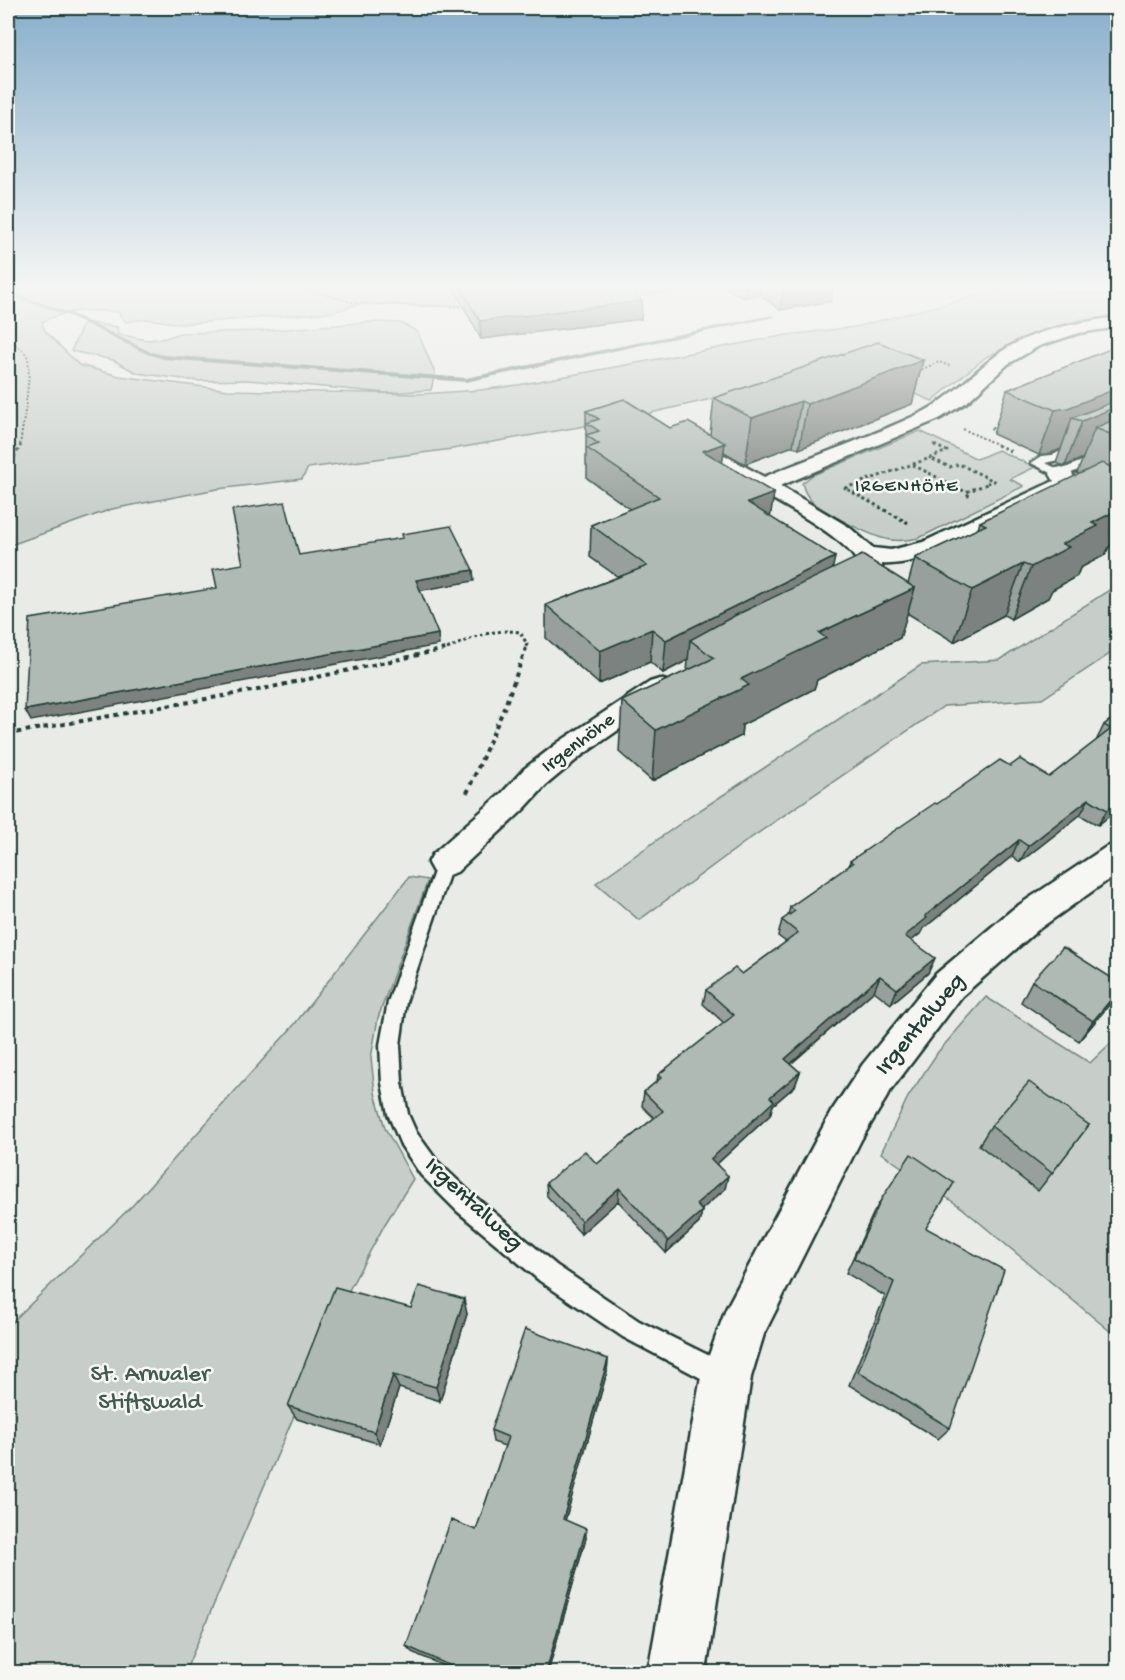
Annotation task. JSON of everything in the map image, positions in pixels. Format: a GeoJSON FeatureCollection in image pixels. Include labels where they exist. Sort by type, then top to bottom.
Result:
{"type":"FeatureCollection","features":[{"type":"Feature","properties":{"kind":"street"},"geometry":{"type":"LineString","coordinates":[[763,485],[932,415],[950,405],[995,365]]}},
{"type":"Feature","properties":{"kind":"street"},"geometry":{"type":"LineString","coordinates":[[690,444],[835,529],[867,555],[871,567],[868,579],[857,588],[829,603]]}},
{"type":"Feature","properties":{"kind":"street"},"geometry":{"type":"LineString","coordinates":[[867,555],[891,557],[931,548],[1067,483],[1060,474]]}},
{"type":"Feature","properties":{"kind":"street","name":"Irgenhöhe"},"geometry":{"type":"LineString","coordinates":[[445,863],[513,801],[535,777],[570,749],[633,705],[685,674]]}},
{"type":"Feature","properties":{"kind":"street","name":"Irgentalweg"},"geometry":{"type":"LineString","coordinates":[[677,1672],[726,1377],[744,1326],[846,1126],[877,1077],[949,985],[1011,931],[1118,856]]}},
{"type":"Feature","properties":{"kind":"lane"},"geometry":{"type":"LineString","coordinates":[[1036,463],[1046,458],[1054,458],[1118,430]]}},
{"type":"Feature","properties":{"kind":"lane"},"geometry":{"type":"LineString","coordinates":[[1036,463],[1060,474],[1118,448]]}},
{"type":"Feature","properties":{"kind":"lane","name":"Irgentalweg"},"geometry":{"type":"LineString","coordinates":[[445,863],[397,1002],[390,1045],[392,1083],[398,1114],[408,1138],[429,1168],[465,1203],[548,1273],[631,1329],[726,1377]]}},
{"type":"Feature","properties":{"kind":"path"},"geometry":{"type":"LineString","coordinates":[[8,468],[20,449],[27,405],[28,365]]}},
{"type":"Feature","properties":{"kind":"path"},"geometry":{"type":"LineString","coordinates":[[914,373],[921,370]]}},
{"type":"Feature","properties":{"kind":"path"},"geometry":{"type":"LineString","coordinates":[[932,415],[1036,463]]}},
{"type":"Feature","properties":{"kind":"path"},"geometry":{"type":"LineString","coordinates":[[997,432],[990,429],[1000,425]]}},
{"type":"Feature","properties":{"kind":"path"},"geometry":{"type":"LineString","coordinates":[[888,466],[898,471],[946,451],[929,442]]}},
{"type":"Feature","properties":{"kind":"path"},"geometry":{"type":"LineString","coordinates":[[930,458],[950,467],[958,464],[994,481],[987,483]]}},
{"type":"Feature","properties":{"kind":"path"},"geometry":{"type":"LineString","coordinates":[[912,465],[966,492]]}},
{"type":"Feature","properties":{"kind":"path"},"geometry":{"type":"LineString","coordinates":[[894,469],[844,488],[914,526]]}},
{"type":"Feature","properties":{"kind":"path"},"geometry":{"type":"LineString","coordinates":[[8,734],[263,689],[443,651],[484,633],[506,630],[520,632],[527,644],[506,706],[463,802],[445,863]]}},
{"type":"Feature","properties":{"kind":"green space"},"geometry":{"type":"Polygon","coordinates":[[[8,365],[80,365],[119,376],[228,390],[420,394],[518,385],[623,365],[976,365],[932,401],[906,390],[816,375],[620,420],[452,449],[308,468],[302,479],[217,489],[112,509],[8,546],[8,365]]]}},
{"type":"Feature","properties":{"kind":"green space"},"geometry":{"type":"Polygon","coordinates":[[[123,365],[432,365],[435,373],[431,390],[387,393],[248,380],[198,381],[137,373],[123,365]]]}},
{"type":"Feature","properties":{"kind":"green space"},"geometry":{"type":"Polygon","coordinates":[[[920,431],[977,459],[998,450],[1035,467],[1010,479],[1024,486],[919,538],[909,540],[891,540],[862,530],[821,508],[806,494],[802,483],[813,475],[920,431]]]}},
{"type":"Feature","properties":{"kind":"green space"},"geometry":{"type":"Polygon","coordinates":[[[1117,585],[1117,649],[1042,699],[944,706],[748,840],[639,920],[596,883],[691,816],[921,665],[1000,660],[1117,585]]]}},
{"type":"Feature","properties":{"kind":"green space","name":"St. Arnualer Stiftswald"},"geometry":{"type":"Polygon","coordinates":[[[409,877],[428,880],[378,1018],[371,1058],[375,1093],[385,1128],[413,1179],[385,1224],[342,1303],[185,1672],[8,1672],[8,1326],[133,1205],[294,1025],[409,877]]]}},
{"type":"Feature","properties":{"kind":"green space"},"geometry":{"type":"Polygon","coordinates":[[[986,997],[1090,1063],[1117,1037],[1117,1337],[962,1208],[881,1153],[908,1097],[938,1052],[986,997]]]}},
{"type":"Feature","properties":{"kind":"building"},"geometry":{"type":"Polygon","coordinates":[[[809,365],[909,365],[807,404],[801,401],[752,418],[714,398],[809,365]]]}},
{"type":"Feature","properties":{"kind":"building"},"geometry":{"type":"Polygon","coordinates":[[[1069,365],[1118,365],[1118,388],[1068,408],[1055,410],[1007,390],[1069,365]]]}},
{"type":"Feature","properties":{"kind":"building"},"geometry":{"type":"Polygon","coordinates":[[[624,399],[670,428],[688,422],[725,443],[703,451],[774,493],[748,503],[835,557],[666,640],[652,629],[600,651],[546,605],[647,566],[591,525],[659,497],[587,448],[599,444],[586,435],[599,431],[587,423],[599,419],[586,411],[624,399]]]}},
{"type":"Feature","properties":{"kind":"building"},"geometry":{"type":"Polygon","coordinates":[[[1118,400],[1118,406],[1082,421],[1072,418],[1118,400]]]}},
{"type":"Feature","properties":{"kind":"building"},"geometry":{"type":"Polygon","coordinates":[[[1118,418],[1118,437],[1095,428],[1118,418]]]}},
{"type":"Feature","properties":{"kind":"building"},"geometry":{"type":"Polygon","coordinates":[[[1102,463],[1118,470],[1118,510],[1092,523],[1098,526],[1062,544],[1069,547],[1031,567],[1023,564],[972,590],[915,558],[986,525],[980,522],[1102,463]]]}},
{"type":"Feature","properties":{"kind":"building"},"geometry":{"type":"Polygon","coordinates":[[[285,502],[299,555],[403,538],[402,534],[451,526],[473,570],[416,580],[438,634],[25,710],[30,619],[217,588],[213,569],[243,564],[232,510],[285,502]]]}},
{"type":"Feature","properties":{"kind":"building"},"geometry":{"type":"Polygon","coordinates":[[[862,555],[915,588],[819,633],[826,638],[741,679],[749,685],[656,730],[622,701],[714,658],[690,640],[734,616],[862,555]]]}},
{"type":"Feature","properties":{"kind":"building"},"geometry":{"type":"Polygon","coordinates":[[[1118,714],[1118,801],[1107,810],[1089,799],[1028,846],[1019,840],[925,916],[927,918],[905,936],[935,958],[897,989],[880,976],[785,1059],[800,1072],[770,1097],[774,1101],[711,1159],[728,1176],[696,1204],[702,1211],[668,1241],[619,1188],[581,1221],[546,1183],[585,1151],[597,1164],[663,1111],[644,1092],[661,1078],[658,1075],[734,1015],[706,990],[735,968],[742,974],[798,933],[782,920],[795,911],[790,907],[853,863],[850,861],[1000,760],[1010,766],[1020,759],[1049,777],[1111,729],[1104,725],[1118,714]]]}},
{"type":"Feature","properties":{"kind":"building"},"geometry":{"type":"Polygon","coordinates":[[[1063,947],[1118,982],[1118,991],[1093,1021],[1032,981],[1063,947]]]}},
{"type":"Feature","properties":{"kind":"building"},"geometry":{"type":"Polygon","coordinates":[[[1029,1082],[1089,1125],[1052,1173],[991,1126],[1029,1082]]]}},
{"type":"Feature","properties":{"kind":"building"},"geometry":{"type":"Polygon","coordinates":[[[911,1154],[954,1183],[926,1228],[1004,1270],[950,1428],[858,1372],[894,1282],[854,1258],[882,1198],[911,1154]]]}},
{"type":"Feature","properties":{"kind":"building"},"geometry":{"type":"Polygon","coordinates":[[[419,1286],[464,1299],[436,1387],[393,1375],[374,1432],[288,1406],[335,1287],[411,1308],[419,1286]]]}},
{"type":"Feature","properties":{"kind":"building"},"geometry":{"type":"Polygon","coordinates":[[[525,1329],[608,1359],[563,1519],[586,1529],[546,1672],[464,1672],[406,1646],[451,1520],[476,1530],[508,1437],[491,1430],[525,1329]]]}},
{"type":"Feature","properties":{"kind":"waterway"},"geometry":{"type":"LineString","coordinates":[[267,365],[466,380],[537,365]]}},
{"type":"Feature","properties":{"kind":"district","name":"IRGENHÖHE"},"geometry":{"type":"Point","coordinates":[907,487]}}]}
